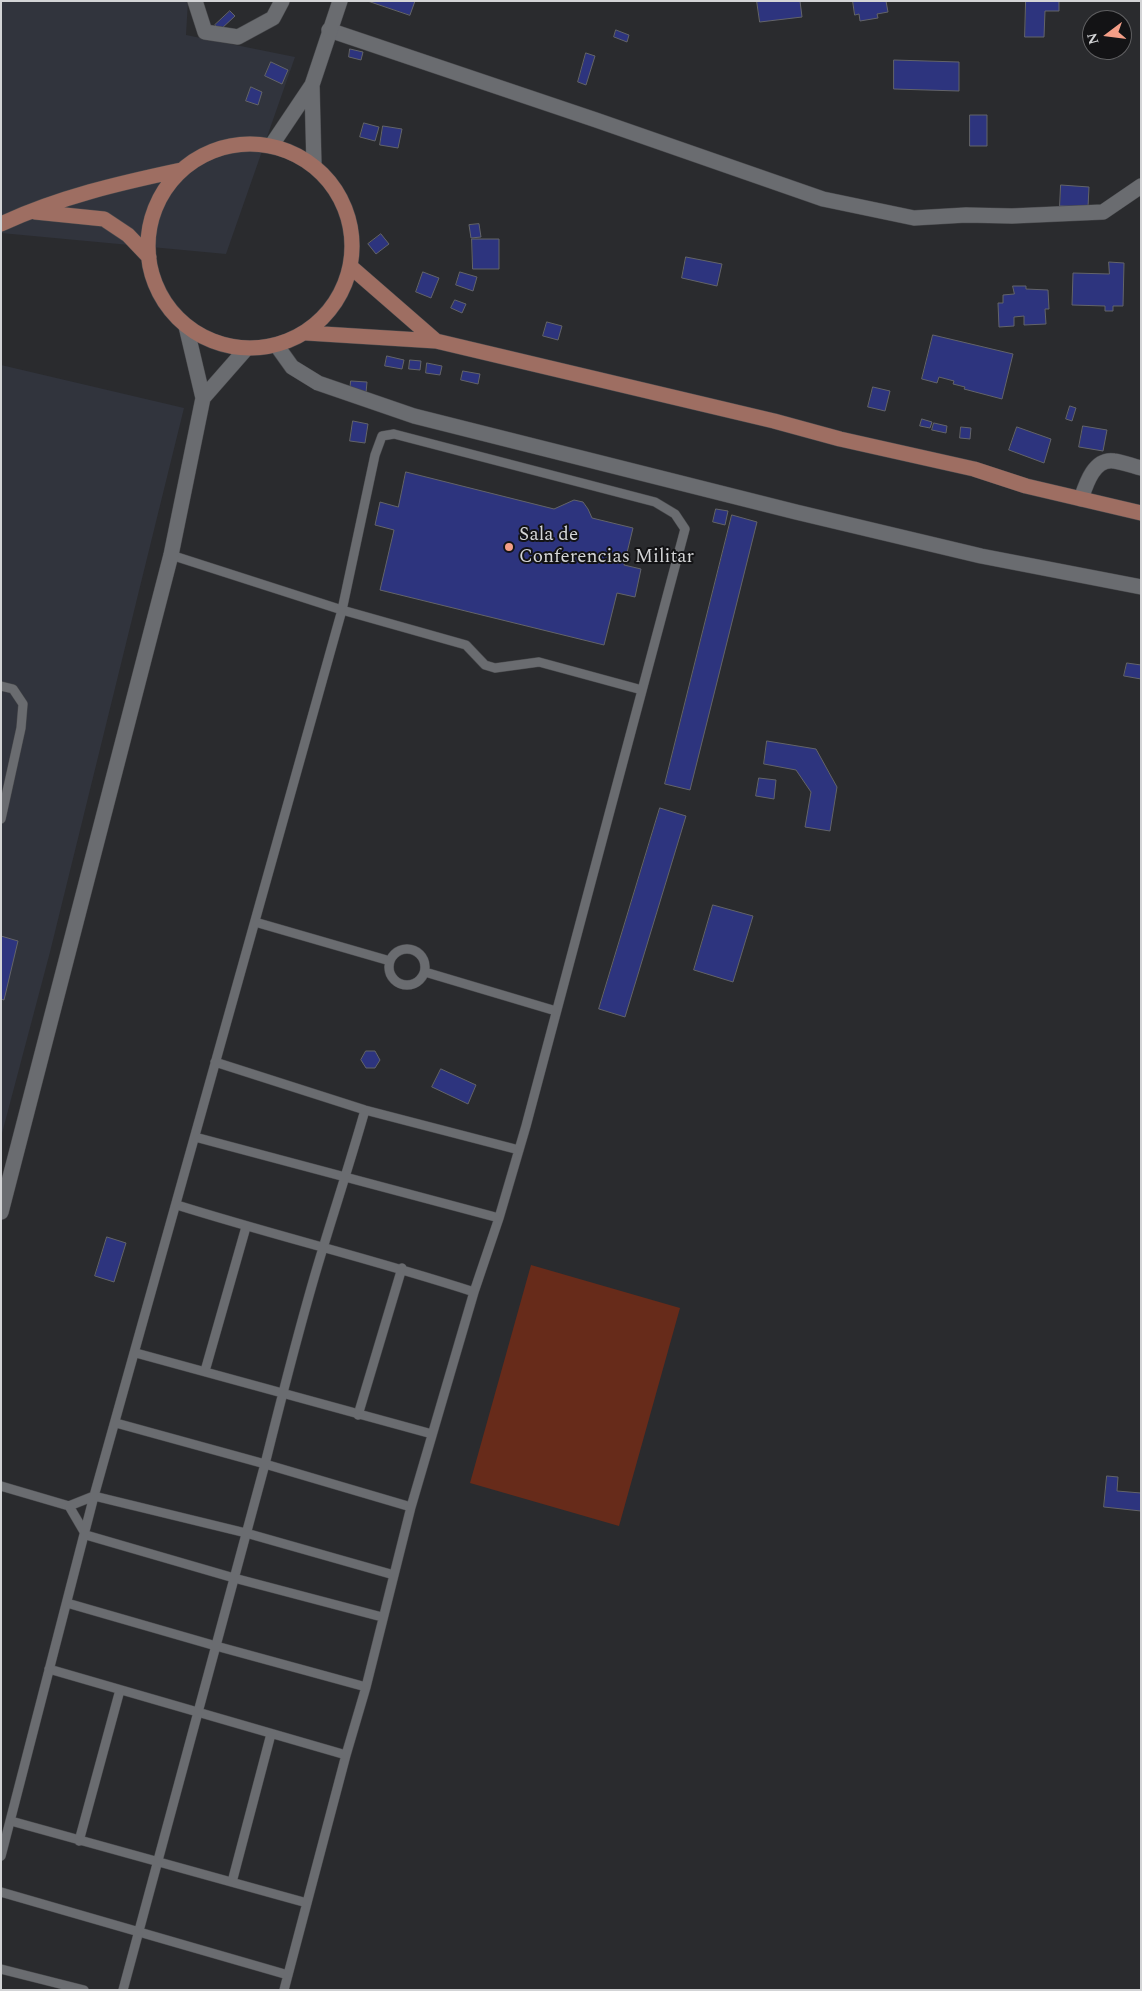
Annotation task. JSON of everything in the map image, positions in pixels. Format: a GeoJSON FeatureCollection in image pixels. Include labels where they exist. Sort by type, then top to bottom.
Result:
{"type":"FeatureCollection","features":[{"type":"Feature","properties":{"kind":"main road"},"geometry":{"type":"LineString","coordinates":[[255,143],[271,146],[301,157],[314,166],[326,177],[344,204],[352,235],[351,267],[339,298],[319,323],[306,332],[277,346],[246,349],[214,342],[186,326],[175,316],[157,288],[148,257],[148,241],[155,210],[161,195],[181,170],[208,152],[223,147],[255,143]]}},
{"type":"Feature","properties":{"kind":"main road"},"geometry":{"type":"LineString","coordinates":[[1,224],[29,211],[74,196],[181,170]]}},
{"type":"Feature","properties":{"kind":"main road"},"geometry":{"type":"LineString","coordinates":[[29,211],[104,219],[128,235],[148,257]]}},
{"type":"Feature","properties":{"kind":"main road"},"geometry":{"type":"LineString","coordinates":[[351,267],[436,341]]}},
{"type":"Feature","properties":{"kind":"main road"},"geometry":{"type":"LineString","coordinates":[[306,332],[436,341],[774,421],[840,440],[974,470],[1026,486],[1141,513]]}},
{"type":"Feature","properties":{"kind":"street"},"geometry":{"type":"LineString","coordinates":[[195,1],[205,32],[238,37],[273,18],[282,1]]}},
{"type":"Feature","properties":{"kind":"street"},"geometry":{"type":"LineString","coordinates":[[271,146],[312,85],[340,1]]}},
{"type":"Feature","properties":{"kind":"street"},"geometry":{"type":"LineString","coordinates":[[329,30],[596,120],[823,200],[914,218],[1103,212],[1141,186]]}},
{"type":"Feature","properties":{"kind":"street"},"geometry":{"type":"LineString","coordinates":[[312,85],[314,166]]}},
{"type":"Feature","properties":{"kind":"street"},"geometry":{"type":"LineString","coordinates":[[1,1212],[171,555],[203,398],[186,326]]}},
{"type":"Feature","properties":{"kind":"street"},"geometry":{"type":"LineString","coordinates":[[277,346],[292,367],[318,384],[414,416],[786,510],[981,556],[1141,587]]}},
{"type":"Feature","properties":{"kind":"street"},"geometry":{"type":"LineString","coordinates":[[203,398],[246,349]]}},
{"type":"Feature","properties":{"kind":"street"},"geometry":{"type":"LineString","coordinates":[[1081,499],[1090,475],[1100,464],[1112,460],[1141,468]]}},
{"type":"Feature","properties":{"kind":"lane"},"geometry":{"type":"LineString","coordinates":[[1,1856],[86,1535],[94,1496],[136,1353],[215,1062],[342,610],[375,455],[382,436],[394,434],[655,502],[675,514],[685,530],[519,1150],[474,1292],[411,1507],[366,1687],[346,1755],[284,1990]]}},
{"type":"Feature","properties":{"kind":"lane"},"geometry":{"type":"LineString","coordinates":[[171,555],[342,610],[466,645],[486,665],[495,668],[539,662],[642,690]]}},
{"type":"Feature","properties":{"kind":"lane"},"geometry":{"type":"LineString","coordinates":[[1,686],[13,689],[23,704],[21,728],[1,819]]}},
{"type":"Feature","properties":{"kind":"lane"},"geometry":{"type":"LineString","coordinates":[[254,922],[390,961]]}},
{"type":"Feature","properties":{"kind":"lane"},"geometry":{"type":"LineString","coordinates":[[410,949],[420,954],[423,958],[425,972],[416,983],[402,984],[391,975],[390,961],[400,950],[410,949]]}},
{"type":"Feature","properties":{"kind":"lane"},"geometry":{"type":"LineString","coordinates":[[425,972],[556,1011]]}},
{"type":"Feature","properties":{"kind":"lane"},"geometry":{"type":"LineString","coordinates":[[215,1062],[365,1110],[519,1150]]}},
{"type":"Feature","properties":{"kind":"lane"},"geometry":{"type":"LineString","coordinates":[[123,1990],[266,1464],[282,1394],[323,1248],[365,1110]]}},
{"type":"Feature","properties":{"kind":"lane"},"geometry":{"type":"LineString","coordinates":[[195,1137],[499,1218]]}},
{"type":"Feature","properties":{"kind":"lane"},"geometry":{"type":"LineString","coordinates":[[177,1205],[323,1248],[402,1268],[474,1292]]}},
{"type":"Feature","properties":{"kind":"lane"},"geometry":{"type":"LineString","coordinates":[[205,1371],[246,1226]]}},
{"type":"Feature","properties":{"kind":"lane"},"geometry":{"type":"LineString","coordinates":[[358,1415],[402,1268]]}},
{"type":"Feature","properties":{"kind":"lane"},"geometry":{"type":"LineString","coordinates":[[136,1353],[432,1434]]}},
{"type":"Feature","properties":{"kind":"lane"},"geometry":{"type":"LineString","coordinates":[[116,1423],[266,1464],[411,1507]]}},
{"type":"Feature","properties":{"kind":"lane"},"geometry":{"type":"LineString","coordinates":[[1,1486],[69,1506],[94,1496],[246,1533],[394,1575]]}},
{"type":"Feature","properties":{"kind":"lane"},"geometry":{"type":"LineString","coordinates":[[69,1506],[86,1535],[234,1578],[382,1617]]}},
{"type":"Feature","properties":{"kind":"lane"},"geometry":{"type":"LineString","coordinates":[[67,1603],[366,1687]]}},
{"type":"Feature","properties":{"kind":"lane"},"geometry":{"type":"LineString","coordinates":[[49,1669],[346,1755]]}},
{"type":"Feature","properties":{"kind":"lane"},"geometry":{"type":"LineString","coordinates":[[79,1841],[120,1690]]}},
{"type":"Feature","properties":{"kind":"lane"},"geometry":{"type":"LineString","coordinates":[[232,1882],[271,1734]]}},
{"type":"Feature","properties":{"kind":"lane"},"geometry":{"type":"LineString","coordinates":[[11,1821],[307,1903]]}},
{"type":"Feature","properties":{"kind":"lane"},"geometry":{"type":"LineString","coordinates":[[1,1892],[288,1975]]}},
{"type":"Feature","properties":{"kind":"lane"},"geometry":{"type":"LineString","coordinates":[[1,1969],[84,1990]]}},
{"type":"Feature","properties":{"kind":"shaded area"},"geometry":{"type":"Polygon","coordinates":[[[1,1],[188,1],[186,35],[295,57],[226,254],[1,233],[1,1]]]}},
{"type":"Feature","properties":{"kind":"shaded area"},"geometry":{"type":"Polygon","coordinates":[[[1,365],[184,408],[50,952],[1,1137],[1,365]]]}},
{"type":"Feature","properties":{"kind":"shaded area"},"geometry":{"type":"Polygon","coordinates":[[[531,1265],[680,1308],[619,1526],[470,1483],[531,1265]]]}},
{"type":"Feature","properties":{"kind":"building"},"geometry":{"type":"Polygon","coordinates":[[[368,1],[415,1],[410,15],[368,1]]]}},
{"type":"Feature","properties":{"kind":"building"},"geometry":{"type":"Polygon","coordinates":[[[757,1],[800,1],[802,17],[760,22],[757,1]]]}},
{"type":"Feature","properties":{"kind":"building"},"geometry":{"type":"Polygon","coordinates":[[[853,1],[886,1],[888,12],[877,14],[878,18],[860,21],[859,14],[855,15],[853,1]]]}},
{"type":"Feature","properties":{"kind":"building"},"geometry":{"type":"Polygon","coordinates":[[[1026,1],[1059,1],[1059,11],[1045,11],[1044,37],[1025,37],[1026,1]]]}},
{"type":"Feature","properties":{"kind":"building"},"geometry":{"type":"Polygon","coordinates":[[[230,11],[235,16],[220,30],[215,25],[230,11]]]}},
{"type":"Feature","properties":{"kind":"building"},"geometry":{"type":"Polygon","coordinates":[[[616,30],[629,35],[627,42],[614,37],[616,30]]]}},
{"type":"Feature","properties":{"kind":"building"},"geometry":{"type":"Polygon","coordinates":[[[350,49],[363,52],[361,60],[349,57],[350,49]]]}},
{"type":"Feature","properties":{"kind":"building"},"geometry":{"type":"Polygon","coordinates":[[[586,53],[595,56],[586,85],[578,82],[586,53]]]}},
{"type":"Feature","properties":{"kind":"building"},"geometry":{"type":"Polygon","coordinates":[[[894,60],[959,62],[959,91],[894,89],[894,60]]]}},
{"type":"Feature","properties":{"kind":"building"},"geometry":{"type":"Polygon","coordinates":[[[271,62],[288,70],[282,84],[265,76],[271,62]]]}},
{"type":"Feature","properties":{"kind":"building"},"geometry":{"type":"Polygon","coordinates":[[[251,87],[262,92],[258,105],[246,101],[251,87]]]}},
{"type":"Feature","properties":{"kind":"building"},"geometry":{"type":"Polygon","coordinates":[[[970,115],[987,115],[987,146],[970,146],[970,115]]]}},
{"type":"Feature","properties":{"kind":"building"},"geometry":{"type":"Polygon","coordinates":[[[364,123],[379,127],[375,141],[360,137],[364,123]]]}},
{"type":"Feature","properties":{"kind":"building"},"geometry":{"type":"Polygon","coordinates":[[[383,126],[402,129],[398,148],[380,145],[383,126]]]}},
{"type":"Feature","properties":{"kind":"building"},"geometry":{"type":"Polygon","coordinates":[[[1061,185],[1089,187],[1088,207],[1060,206],[1061,185]]]}},
{"type":"Feature","properties":{"kind":"building"},"geometry":{"type":"Polygon","coordinates":[[[479,224],[481,237],[471,238],[469,225],[479,224]]]}},
{"type":"Feature","properties":{"kind":"building"},"geometry":{"type":"Polygon","coordinates":[[[381,234],[389,244],[376,254],[368,244],[381,234]]]}},
{"type":"Feature","properties":{"kind":"building"},"geometry":{"type":"Polygon","coordinates":[[[472,239],[499,239],[499,269],[473,269],[472,239]]]}},
{"type":"Feature","properties":{"kind":"building"},"geometry":{"type":"Polygon","coordinates":[[[686,257],[722,264],[717,286],[682,278],[686,257]]]}},
{"type":"Feature","properties":{"kind":"building"},"geometry":{"type":"Polygon","coordinates":[[[1109,262],[1124,263],[1123,306],[1113,306],[1113,311],[1105,311],[1105,306],[1072,305],[1073,273],[1109,274],[1109,262]]]}},
{"type":"Feature","properties":{"kind":"building"},"geometry":{"type":"Polygon","coordinates":[[[423,272],[439,278],[431,298],[416,292],[423,272]]]}},
{"type":"Feature","properties":{"kind":"building"},"geometry":{"type":"Polygon","coordinates":[[[460,272],[477,277],[473,291],[456,285],[460,272]]]}},
{"type":"Feature","properties":{"kind":"building"},"geometry":{"type":"Polygon","coordinates":[[[1013,286],[1026,286],[1026,289],[1048,290],[1049,309],[1045,309],[1046,324],[1024,325],[1024,316],[1014,317],[1014,326],[999,327],[998,303],[1003,303],[1003,295],[1014,294],[1013,286]]]}},
{"type":"Feature","properties":{"kind":"building"},"geometry":{"type":"Polygon","coordinates":[[[455,300],[466,304],[462,313],[451,308],[455,300]]]}},
{"type":"Feature","properties":{"kind":"building"},"geometry":{"type":"Polygon","coordinates":[[[547,322],[562,326],[558,340],[543,336],[547,322]]]}},
{"type":"Feature","properties":{"kind":"building"},"geometry":{"type":"Polygon","coordinates":[[[933,335],[1013,354],[1002,399],[964,389],[965,387],[953,384],[954,381],[939,377],[937,383],[922,379],[933,335]]]}},
{"type":"Feature","properties":{"kind":"building"},"geometry":{"type":"Polygon","coordinates":[[[387,356],[404,360],[402,369],[385,366],[387,356]]]}},
{"type":"Feature","properties":{"kind":"building"},"geometry":{"type":"Polygon","coordinates":[[[410,360],[421,361],[420,370],[409,369],[410,360]]]}},
{"type":"Feature","properties":{"kind":"building"},"geometry":{"type":"Polygon","coordinates":[[[427,363],[442,366],[440,375],[426,373],[427,363]]]}},
{"type":"Feature","properties":{"kind":"building"},"geometry":{"type":"Polygon","coordinates":[[[463,371],[480,374],[478,384],[461,380],[463,371]]]}},
{"type":"Feature","properties":{"kind":"building"},"geometry":{"type":"Polygon","coordinates":[[[351,381],[367,382],[366,393],[350,392],[351,381]]]}},
{"type":"Feature","properties":{"kind":"building"},"geometry":{"type":"Polygon","coordinates":[[[873,387],[890,391],[885,411],[868,407],[873,387]]]}},
{"type":"Feature","properties":{"kind":"building"},"geometry":{"type":"Polygon","coordinates":[[[1070,406],[1076,408],[1072,421],[1066,419],[1070,406]]]}},
{"type":"Feature","properties":{"kind":"building"},"geometry":{"type":"Polygon","coordinates":[[[922,419],[932,422],[930,428],[920,426],[922,419]]]}},
{"type":"Feature","properties":{"kind":"building"},"geometry":{"type":"Polygon","coordinates":[[[353,421],[368,424],[365,443],[350,441],[353,421]]]}},
{"type":"Feature","properties":{"kind":"building"},"geometry":{"type":"Polygon","coordinates":[[[934,423],[947,426],[946,433],[932,430],[934,423]]]}},
{"type":"Feature","properties":{"kind":"building"},"geometry":{"type":"Polygon","coordinates":[[[1083,426],[1107,430],[1103,451],[1079,447],[1083,426]]]}},
{"type":"Feature","properties":{"kind":"building"},"geometry":{"type":"Polygon","coordinates":[[[961,427],[971,428],[970,439],[960,438],[961,427]]]}},
{"type":"Feature","properties":{"kind":"building"},"geometry":{"type":"Polygon","coordinates":[[[1017,427],[1051,439],[1044,463],[1009,450],[1017,427]]]}},
{"type":"Feature","properties":{"kind":"building","name":"Sala de Conferencias Militar"},"geometry":{"type":"Polygon","coordinates":[[[406,472],[554,509],[574,500],[583,502],[592,518],[633,528],[624,565],[641,569],[635,597],[617,593],[604,645],[380,590],[394,530],[375,525],[380,502],[398,507],[406,472]]]}},
{"type":"Feature","properties":{"kind":"building"},"geometry":{"type":"Polygon","coordinates":[[[716,509],[728,511],[725,525],[713,522],[716,509]]]}},
{"type":"Feature","properties":{"kind":"building"},"geometry":{"type":"Polygon","coordinates":[[[732,515],[757,522],[690,790],[665,784],[732,515]]]}},
{"type":"Feature","properties":{"kind":"building"},"geometry":{"type":"Polygon","coordinates":[[[1127,663],[1141,665],[1141,679],[1124,676],[1127,663]]]}},
{"type":"Feature","properties":{"kind":"building"},"geometry":{"type":"Polygon","coordinates":[[[767,741],[816,749],[837,787],[830,831],[805,827],[811,792],[796,770],[764,764],[767,741]]]}},
{"type":"Feature","properties":{"kind":"building"},"geometry":{"type":"Polygon","coordinates":[[[759,778],[776,780],[774,799],[756,796],[759,778]]]}},
{"type":"Feature","properties":{"kind":"building"},"geometry":{"type":"Polygon","coordinates":[[[660,808],[686,816],[625,1017],[599,1009],[660,808]]]}},
{"type":"Feature","properties":{"kind":"building"},"geometry":{"type":"Polygon","coordinates":[[[713,905],[753,916],[733,982],[694,970],[713,905]]]}},
{"type":"Feature","properties":{"kind":"building"},"geometry":{"type":"Polygon","coordinates":[[[1,936],[18,941],[4,1000],[1,999],[1,936]]]}},
{"type":"Feature","properties":{"kind":"building"},"geometry":{"type":"Polygon","coordinates":[[[366,1051],[375,1051],[380,1060],[375,1068],[366,1068],[361,1060],[366,1051]]]}},
{"type":"Feature","properties":{"kind":"building"},"geometry":{"type":"Polygon","coordinates":[[[441,1069],[476,1085],[468,1104],[432,1087],[441,1069]]]}},
{"type":"Feature","properties":{"kind":"building"},"geometry":{"type":"Polygon","coordinates":[[[107,1237],[126,1243],[114,1282],[95,1276],[107,1237]]]}},
{"type":"Feature","properties":{"kind":"building"},"geometry":{"type":"Polygon","coordinates":[[[1107,1476],[1118,1477],[1117,1491],[1141,1493],[1141,1511],[1104,1507],[1107,1476]]]}},
{"type":"Feature","properties":{"kind":"place","name":"Sala de Conferencias Militar"},"geometry":{"type":"Point","coordinates":[509,547]}}]}
